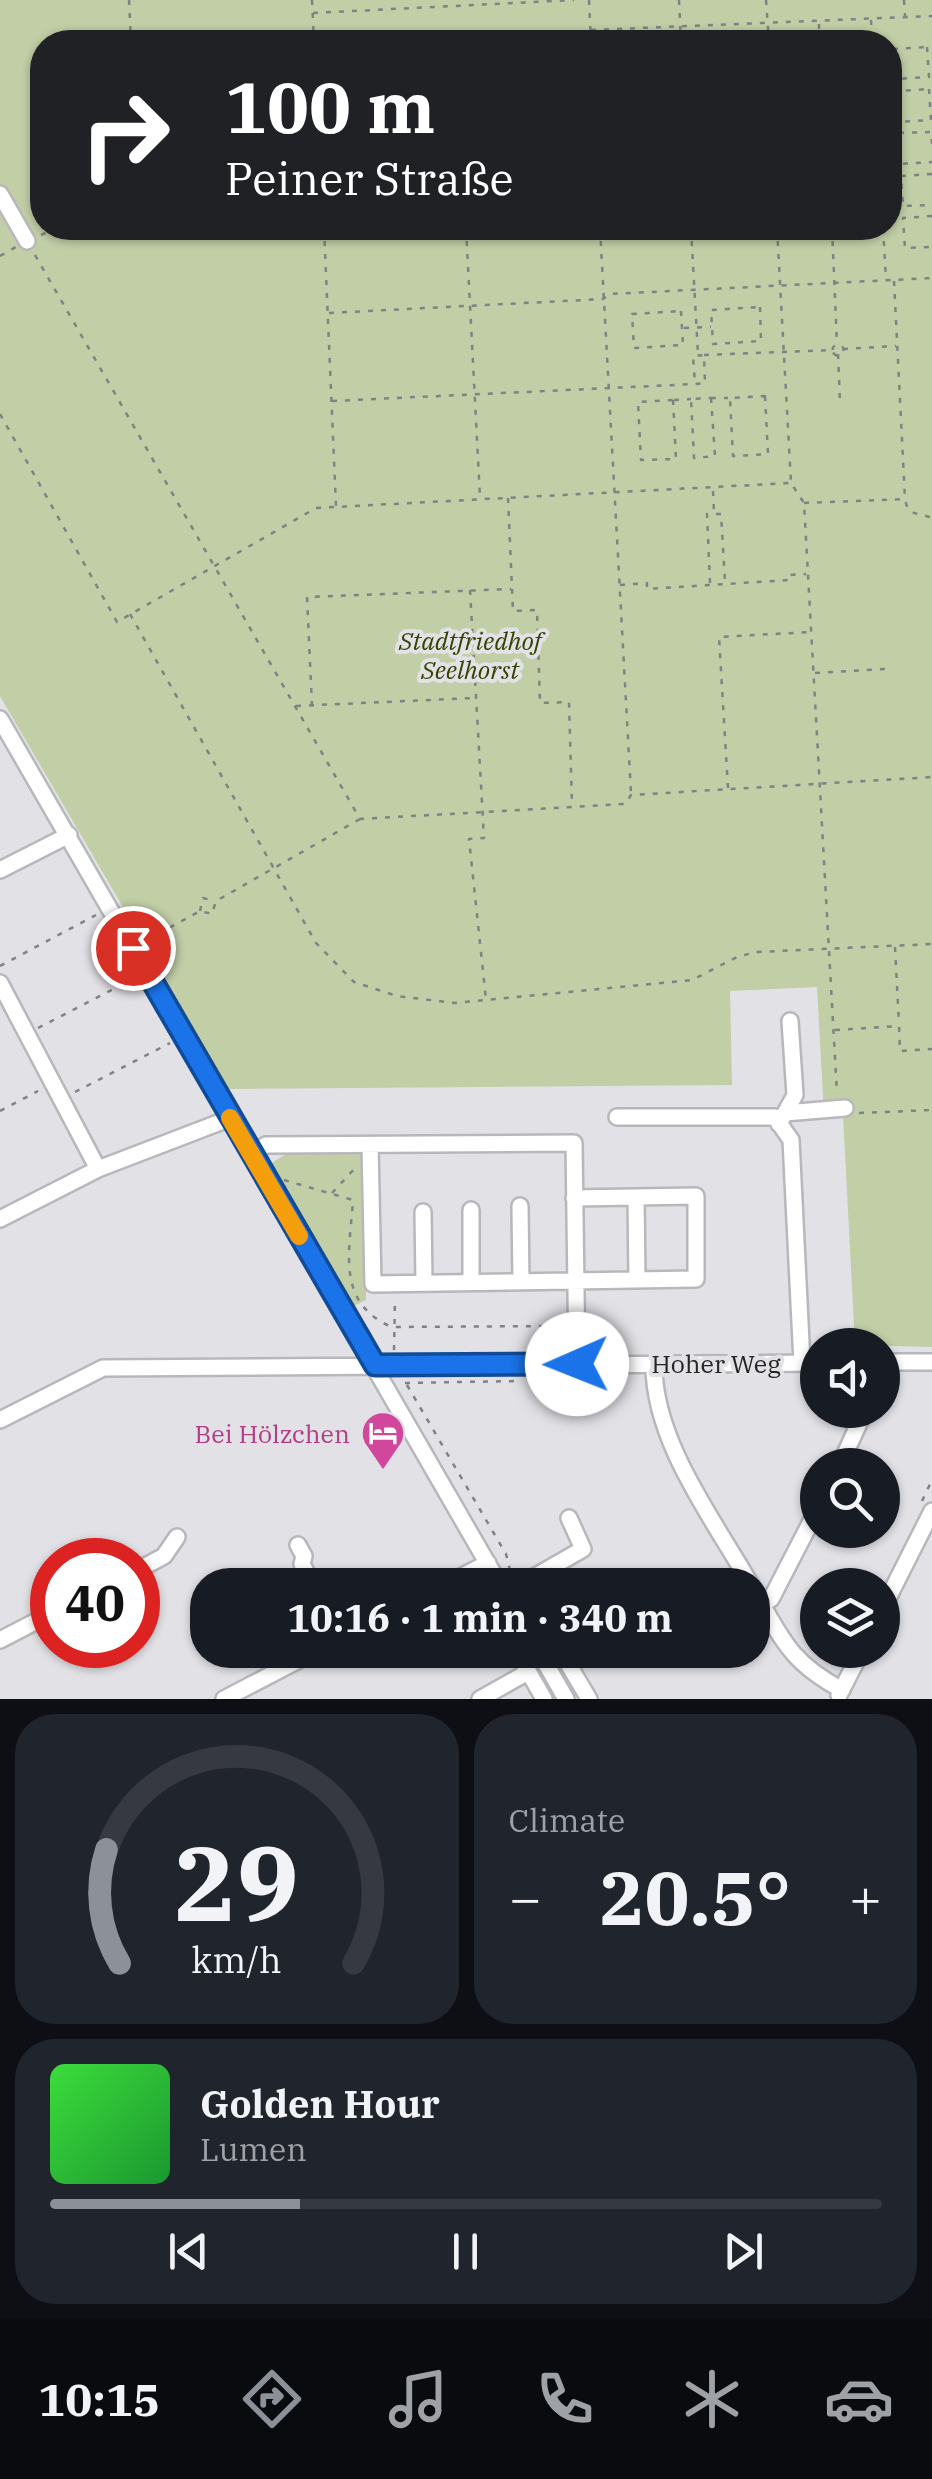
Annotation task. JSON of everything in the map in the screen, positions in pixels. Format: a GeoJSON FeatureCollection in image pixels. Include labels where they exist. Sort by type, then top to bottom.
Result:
{"type":"FeatureCollection","features":[{"type":"Feature","properties":{"kind":"street"},"geometry":{"type":"LineString","coordinates":[[0,194],[27,240]]}},
{"type":"Feature","properties":{"kind":"street"},"geometry":{"type":"LineString","coordinates":[[0,719],[250,1154],[501,1568]]}},
{"type":"Feature","properties":{"kind":"street"},"geometry":{"type":"LineString","coordinates":[[0,870],[69,836]]}},
{"type":"Feature","properties":{"kind":"street"},"geometry":{"type":"LineString","coordinates":[[0,983],[98,1170]]}},
{"type":"Feature","properties":{"kind":"street"},"geometry":{"type":"LineString","coordinates":[[782,1118],[796,1095],[790,1020]]}},
{"type":"Feature","properties":{"kind":"street"},"geometry":{"type":"LineString","coordinates":[[618,1117],[782,1118],[846,1108]]}},
{"type":"Feature","properties":{"kind":"street"},"geometry":{"type":"LineString","coordinates":[[0,1219],[98,1170],[230,1118]]}},
{"type":"Feature","properties":{"kind":"street"},"geometry":{"type":"LineString","coordinates":[[782,1118],[790,1140],[807,1328]]}},
{"type":"Feature","properties":{"kind":"street"},"geometry":{"type":"LineString","coordinates":[[250,1154],[266,1145],[370,1153],[574,1144],[577,1364]]}},
{"type":"Feature","properties":{"kind":"street"},"geometry":{"type":"LineString","coordinates":[[370,1153],[372,1284],[696,1279],[696,1196],[574,1198]]}},
{"type":"Feature","properties":{"kind":"street"},"geometry":{"type":"LineString","coordinates":[[636,1197],[637,1280]]}},
{"type":"Feature","properties":{"kind":"street"},"geometry":{"type":"LineString","coordinates":[[520,1206],[521,1282]]}},
{"type":"Feature","properties":{"kind":"street"},"geometry":{"type":"LineString","coordinates":[[471,1210],[471,1282]]}},
{"type":"Feature","properties":{"kind":"street"},"geometry":{"type":"LineString","coordinates":[[423,1212],[424,1283]]}},
{"type":"Feature","properties":{"kind":"street"},"geometry":{"type":"LineString","coordinates":[[900,1362],[932,1362]]}},
{"type":"Feature","properties":{"kind":"street","name":"Hoher Weg"},"geometry":{"type":"LineString","coordinates":[[0,1420],[103,1368],[800,1363]]}},
{"type":"Feature","properties":{"kind":"street"},"geometry":{"type":"LineString","coordinates":[[654,1364],[655,1394],[677,1456],[742,1568]]}},
{"type":"Feature","properties":{"kind":"street"},"geometry":{"type":"LineString","coordinates":[[900,1575],[932,1513]]}},
{"type":"Feature","properties":{"kind":"street"},"geometry":{"type":"LineString","coordinates":[[536,1568],[583,1549],[569,1518]]}},
{"type":"Feature","properties":{"kind":"street"},"geometry":{"type":"LineString","coordinates":[[160,1558],[177,1538]]}},
{"type":"Feature","properties":{"kind":"street"},"geometry":{"type":"LineString","coordinates":[[770,1600],[800,1543]]}},
{"type":"Feature","properties":{"kind":"street"},"geometry":{"type":"LineString","coordinates":[[298,1545],[304,1568]]}},
{"type":"Feature","properties":{"kind":"street"},"geometry":{"type":"LineString","coordinates":[[570,1568],[596,1553]]}},
{"type":"Feature","properties":{"kind":"street"},"geometry":{"type":"LineString","coordinates":[[770,1617],[798,1661],[840,1694],[853,1668]]}},
{"type":"Feature","properties":{"kind":"street"},"geometry":{"type":"LineString","coordinates":[[0,1640],[30,1624]]}},
{"type":"Feature","properties":{"kind":"street"},"geometry":{"type":"LineString","coordinates":[[224,1699],[283,1668]]}},
{"type":"Feature","properties":{"kind":"street"},"geometry":{"type":"LineString","coordinates":[[526,1668],[544,1699]]}},
{"type":"Feature","properties":{"kind":"street"},"geometry":{"type":"LineString","coordinates":[[548,1668],[566,1699]]}},
{"type":"Feature","properties":{"kind":"street"},"geometry":{"type":"LineString","coordinates":[[571,1668],[589,1699]]}},
{"type":"Feature","properties":{"kind":"street"},"geometry":{"type":"LineString","coordinates":[[480,1699],[528,1672]]}},
{"type":"Feature","properties":{"kind":"path"},"geometry":{"type":"LineString","coordinates":[[129,0],[130,30]]}},
{"type":"Feature","properties":{"kind":"path"},"geometry":{"type":"LineString","coordinates":[[312,0],[314,30]]}},
{"type":"Feature","properties":{"kind":"path"},"geometry":{"type":"LineString","coordinates":[[313,13],[574,0]]}},
{"type":"Feature","properties":{"kind":"path"},"geometry":{"type":"LineString","coordinates":[[589,0],[591,30],[932,16]]}},
{"type":"Feature","properties":{"kind":"path"},"geometry":{"type":"LineString","coordinates":[[679,0],[680,30]]}},
{"type":"Feature","properties":{"kind":"path"},"geometry":{"type":"LineString","coordinates":[[766,0],[768,30]]}},
{"type":"Feature","properties":{"kind":"path"},"geometry":{"type":"LineString","coordinates":[[904,0],[905,18]]}},
{"type":"Feature","properties":{"kind":"path"},"geometry":{"type":"LineString","coordinates":[[871,20],[871,30]]}},
{"type":"Feature","properties":{"kind":"path"},"geometry":{"type":"LineString","coordinates":[[818,21],[819,30]]}},
{"type":"Feature","properties":{"kind":"path"},"geometry":{"type":"LineString","coordinates":[[902,48],[927,47],[930,62],[929,78],[902,79]]}},
{"type":"Feature","properties":{"kind":"path"},"geometry":{"type":"LineString","coordinates":[[902,91],[929,90],[931,105],[931,120],[902,122]]}},
{"type":"Feature","properties":{"kind":"path"},"geometry":{"type":"LineString","coordinates":[[902,134],[931,132],[932,144]]}},
{"type":"Feature","properties":{"kind":"path"},"geometry":{"type":"LineString","coordinates":[[902,164],[932,162]]}},
{"type":"Feature","properties":{"kind":"path"},"geometry":{"type":"LineString","coordinates":[[902,176],[932,174]]}},
{"type":"Feature","properties":{"kind":"path"},"geometry":{"type":"LineString","coordinates":[[902,191],[903,206],[932,205]]}},
{"type":"Feature","properties":{"kind":"path"},"geometry":{"type":"LineString","coordinates":[[932,216],[903,218],[905,248],[932,247]]}},
{"type":"Feature","properties":{"kind":"path"},"geometry":{"type":"LineString","coordinates":[[27,240],[360,819]]}},
{"type":"Feature","properties":{"kind":"path"},"geometry":{"type":"LineString","coordinates":[[325,240],[336,507]]}},
{"type":"Feature","properties":{"kind":"path"},"geometry":{"type":"LineString","coordinates":[[467,240],[480,499]]}},
{"type":"Feature","properties":{"kind":"path"},"geometry":{"type":"LineString","coordinates":[[133,948],[200,911],[212,914],[216,901],[360,819],[625,804],[631,795],[601,240]]}},
{"type":"Feature","properties":{"kind":"path"},"geometry":{"type":"LineString","coordinates":[[332,400],[706,383],[696,328],[692,240]]}},
{"type":"Feature","properties":{"kind":"path"},"geometry":{"type":"LineString","coordinates":[[778,240],[792,484],[804,503],[838,1100],[852,1114],[932,1110]]}},
{"type":"Feature","properties":{"kind":"path"},"geometry":{"type":"LineString","coordinates":[[833,240],[837,345]]}},
{"type":"Feature","properties":{"kind":"path"},"geometry":{"type":"LineString","coordinates":[[884,240],[886,280]]}},
{"type":"Feature","properties":{"kind":"path"},"geometry":{"type":"LineString","coordinates":[[329,313],[932,278]]}},
{"type":"Feature","properties":{"kind":"path"},"geometry":{"type":"LineString","coordinates":[[894,280],[905,499],[912,514],[932,518]]}},
{"type":"Feature","properties":{"kind":"path"},"geometry":{"type":"LineString","coordinates":[[760,307],[762,341],[712,344],[712,327],[711,310],[760,307]]}},
{"type":"Feature","properties":{"kind":"path"},"geometry":{"type":"LineString","coordinates":[[682,311],[682,328],[683,346],[634,348],[632,314],[682,311]]}},
{"type":"Feature","properties":{"kind":"path"},"geometry":{"type":"LineString","coordinates":[[682,328],[712,327]]}},
{"type":"Feature","properties":{"kind":"path"},"geometry":{"type":"LineString","coordinates":[[832,345],[842,345],[843,349],[843,354],[833,354],[832,345]]}},
{"type":"Feature","properties":{"kind":"path"},"geometry":{"type":"LineString","coordinates":[[843,349],[898,346]]}},
{"type":"Feature","properties":{"kind":"path"},"geometry":{"type":"LineString","coordinates":[[695,384],[694,356],[832,350]]}},
{"type":"Feature","properties":{"kind":"path"},"geometry":{"type":"LineString","coordinates":[[838,354],[840,402]]}},
{"type":"Feature","properties":{"kind":"path"},"geometry":{"type":"LineString","coordinates":[[673,400],[676,458],[641,460],[638,402],[673,400],[691,400],[712,398],[765,396],[768,454],[732,456],[730,398]]}},
{"type":"Feature","properties":{"kind":"path"},"geometry":{"type":"LineString","coordinates":[[691,400],[694,458],[715,456],[712,398]]}},
{"type":"Feature","properties":{"kind":"path"},"geometry":{"type":"LineString","coordinates":[[0,414],[118,622],[316,508],[792,484]]}},
{"type":"Feature","properties":{"kind":"path"},"geometry":{"type":"LineString","coordinates":[[712,488],[714,514]]}},
{"type":"Feature","properties":{"kind":"path"},"geometry":{"type":"LineString","coordinates":[[508,498],[513,611],[536,610],[540,703],[569,702],[572,807]]}},
{"type":"Feature","properties":{"kind":"path"},"geometry":{"type":"LineString","coordinates":[[804,503],[905,499]]}},
{"type":"Feature","properties":{"kind":"path"},"geometry":{"type":"LineString","coordinates":[[710,585],[706,514],[721,514],[725,584]]}},
{"type":"Feature","properties":{"kind":"path"},"geometry":{"type":"LineString","coordinates":[[620,585],[710,585],[789,580],[789,575],[808,574]]}},
{"type":"Feature","properties":{"kind":"path"},"geometry":{"type":"LineString","coordinates":[[312,706],[307,597],[512,589]]}},
{"type":"Feature","properties":{"kind":"path"},"geometry":{"type":"LineString","coordinates":[[470,590],[484,838],[469,839],[486,1002]]}},
{"type":"Feature","properties":{"kind":"path"},"geometry":{"type":"LineString","coordinates":[[130,614],[316,943],[354,982],[376,991],[422,1000],[486,1002],[692,980],[737,957],[756,952],[932,944]]}},
{"type":"Feature","properties":{"kind":"path"},"geometry":{"type":"LineString","coordinates":[[728,789],[719,637],[811,632]]}},
{"type":"Feature","properties":{"kind":"path"},"geometry":{"type":"LineString","coordinates":[[813,673],[886,669]]}},
{"type":"Feature","properties":{"kind":"path"},"geometry":{"type":"LineString","coordinates":[[296,706],[475,698]]}},
{"type":"Feature","properties":{"kind":"path"},"geometry":{"type":"LineString","coordinates":[[631,795],[932,777]]}},
{"type":"Feature","properties":{"kind":"path"},"geometry":{"type":"LineString","coordinates":[[200,911],[204,898],[216,901]]}},
{"type":"Feature","properties":{"kind":"path"},"geometry":{"type":"LineString","coordinates":[[0,966],[97,914]]}},
{"type":"Feature","properties":{"kind":"path"},"geometry":{"type":"LineString","coordinates":[[895,946],[900,1050],[932,1049]]}},
{"type":"Feature","properties":{"kind":"path"},"geometry":{"type":"LineString","coordinates":[[27,1034],[134,978]]}},
{"type":"Feature","properties":{"kind":"path"},"geometry":{"type":"LineString","coordinates":[[834,1030],[899,1026]]}},
{"type":"Feature","properties":{"kind":"path"},"geometry":{"type":"LineString","coordinates":[[61,1099],[171,1042]]}},
{"type":"Feature","properties":{"kind":"path"},"geometry":{"type":"LineString","coordinates":[[0,1111],[52,1083]]}},
{"type":"Feature","properties":{"kind":"path"},"geometry":{"type":"LineString","coordinates":[[332,1194],[370,1153]]}},
{"type":"Feature","properties":{"kind":"path"},"geometry":{"type":"LineString","coordinates":[[395,1366],[392,1327],[397,1283]]}},
{"type":"Feature","properties":{"kind":"path"},"geometry":{"type":"LineString","coordinates":[[405,1382],[506,1554],[507,1568]]}},
{"type":"Feature","properties":{"kind":"green space","name":"Stadtfriedhof Seelhorst"},"geometry":{"type":"Polygon","coordinates":[[[0,0],[932,0],[932,1347],[900,1346],[900,1328],[854,1328],[843,1114],[824,1114],[817,987],[730,991],[732,1085],[229,1089],[0,696],[0,0]]]}},
{"type":"Feature","properties":{"kind":"green space"},"geometry":{"type":"Polygon","coordinates":[[[286,1154],[365,1154],[366,1300],[352,1307],[270,1164],[286,1154]]]}},
{"type":"Feature","properties":{"kind":"slow traffic"},"geometry":{"type":"LineString","coordinates":[[230,1118],[299,1236]]}},
{"type":"Feature","properties":{"kind":"place","name":"Bei Hölzchen"},"geometry":{"type":"Point","coordinates":[383,1471]}},
{"type":"Feature","properties":{"kind":"route"},"geometry":{"type":"LineString","coordinates":[[133,948],[375,1365],[577,1364]]}}]}
